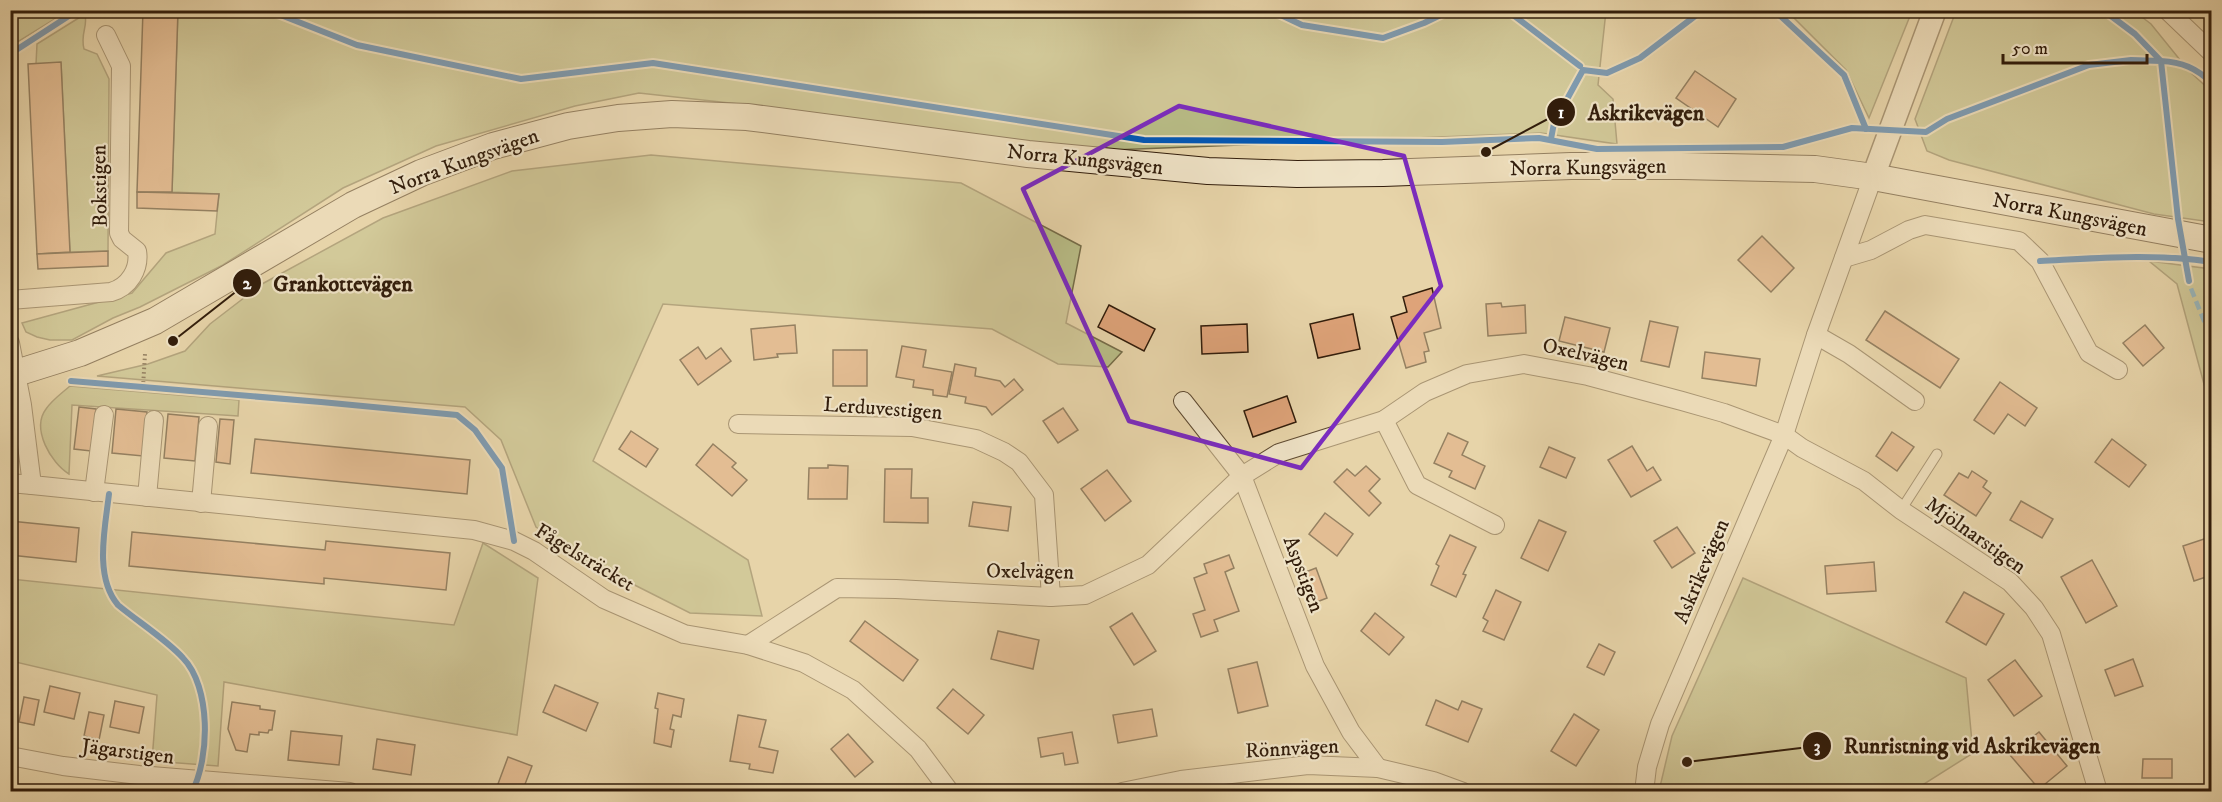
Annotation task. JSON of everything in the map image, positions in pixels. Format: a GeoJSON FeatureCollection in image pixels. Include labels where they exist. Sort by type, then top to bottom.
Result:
{"type":"FeatureCollection","features":[{"type":"Feature","properties":{"kind":"main road","name":"Norra Kungsvägen"},"geometry":{"type":"LineString","coordinates":[[13,375],[91,348],[155,321],[353,205],[421,173],[530,135],[618,118],[672,114],[747,117],[1028,154],[1208,171],[1361,174],[1571,166],[1815,169],[1873,177],[2211,240]]}},
{"type":"Feature","properties":{"kind":"street"},"geometry":{"type":"LineString","coordinates":[[1873,177],[1935,10]]}},
{"type":"Feature","properties":{"kind":"street"},"geometry":{"type":"LineString","coordinates":[[2167,10],[2211,53]]}},
{"type":"Feature","properties":{"kind":"street","name":"Bokstigen"},"geometry":{"type":"LineString","coordinates":[[10,300],[111,292],[120,289],[135,272],[137,251],[122,239],[119,233],[121,66],[105,35]]}},
{"type":"Feature","properties":{"kind":"street","name":"Askrikevägen"},"geometry":{"type":"LineString","coordinates":[[1644,792],[1647,767],[1660,724],[1784,435],[1816,335],[1873,177]]}},
{"type":"Feature","properties":{"kind":"street"},"geometry":{"type":"LineString","coordinates":[[1844,258],[1871,250],[1909,230],[1925,225],[2019,241],[2040,261],[2089,353],[2118,370]]}},
{"type":"Feature","properties":{"kind":"street"},"geometry":{"type":"LineString","coordinates":[[1816,335],[1849,354],[1915,401]]}},
{"type":"Feature","properties":{"kind":"street"},"geometry":{"type":"LineString","coordinates":[[10,343],[13,375],[32,485]]}},
{"type":"Feature","properties":{"kind":"street","name":"Oxelvägen"},"geometry":{"type":"LineString","coordinates":[[748,645],[837,588],[1052,597],[1085,594],[1148,565],[1242,476],[1279,453],[1384,420],[1425,392],[1467,374],[1524,364],[1588,376],[1724,413],[1784,435]]}},
{"type":"Feature","properties":{"kind":"street","name":"Aspstigen"},"geometry":{"type":"LineString","coordinates":[[1183,401],[1242,476],[1315,666],[1351,732],[1378,768]]}},
{"type":"Feature","properties":{"kind":"street"},"geometry":{"type":"LineString","coordinates":[[94,492],[104,415]]}},
{"type":"Feature","properties":{"kind":"street"},"geometry":{"type":"LineString","coordinates":[[147,497],[154,420]]}},
{"type":"Feature","properties":{"kind":"street"},"geometry":{"type":"LineString","coordinates":[[1384,420],[1418,485],[1495,525]]}},
{"type":"Feature","properties":{"kind":"street","name":"Lerduvestigen"},"geometry":{"type":"LineString","coordinates":[[738,424],[912,428],[976,439],[1004,452],[1019,462],[1044,495],[1052,597]]}},
{"type":"Feature","properties":{"kind":"street"},"geometry":{"type":"LineString","coordinates":[[201,503],[208,426]]}},
{"type":"Feature","properties":{"kind":"street","name":"Mjölnarstigen"},"geometry":{"type":"LineString","coordinates":[[1784,435],[1802,448],[1864,481],[1901,510],[2010,582],[2034,608],[2051,634],[2100,792]]}},
{"type":"Feature","properties":{"kind":"street","name":"Fågelsträcket"},"geometry":{"type":"LineString","coordinates":[[10,483],[474,530],[514,541],[534,551],[604,599],[684,634],[748,645],[804,663],[854,690],[918,749],[950,792]]}},
{"type":"Feature","properties":{"kind":"street","name":"Jägarstigen"},"geometry":{"type":"LineString","coordinates":[[10,756],[63,766],[139,775],[350,792]]}},
{"type":"Feature","properties":{"kind":"street","name":"Rönnvägen"},"geometry":{"type":"LineString","coordinates":[[1122,792],[1182,786],[1308,765],[1378,768],[1433,781],[1463,792]]}},
{"type":"Feature","properties":{"kind":"lane"},"geometry":{"type":"LineString","coordinates":[[1901,510],[1937,454]]}},
{"type":"Feature","properties":{"kind":"path"},"geometry":{"type":"LineString","coordinates":[[143,387],[145,354]]}},
{"type":"Feature","properties":{"kind":"path"},"geometry":{"type":"LineString","coordinates":[[132,386],[155,388]]}},
{"type":"Feature","properties":{"kind":"highlighted area"},"geometry":{"type":"Polygon","coordinates":[[[1179,106],[1404,156],[1441,286],[1301,468],[1129,421],[1023,189],[1179,106]]]}},
{"type":"Feature","properties":{"kind":"green space"},"geometry":{"type":"Polygon","coordinates":[[[11,10],[68,10],[68,11],[11,46],[11,10]]]}},
{"type":"Feature","properties":{"kind":"green space"},"geometry":{"type":"Polygon","coordinates":[[[178,11],[1606,11],[1598,85],[1613,99],[1617,144],[1541,133],[1086,151],[776,108],[639,93],[575,106],[436,146],[343,188],[223,265],[72,340],[50,340],[37,337],[26,332],[22,323],[132,293],[166,253],[215,234],[219,194],[172,192],[178,11]]]}},
{"type":"Feature","properties":{"kind":"green space"},"geometry":{"type":"Polygon","coordinates":[[[1787,11],[1912,11],[1869,118],[1846,70],[1787,11]]]}},
{"type":"Feature","properties":{"kind":"green space"},"geometry":{"type":"Polygon","coordinates":[[[1956,11],[2134,11],[2151,24],[2189,71],[2211,91],[2211,222],[2154,214],[1949,160],[1927,151],[1915,119],[1956,11]]]}},
{"type":"Feature","properties":{"kind":"green space"},"geometry":{"type":"Polygon","coordinates":[[[85,14],[84,49],[97,54],[109,79],[108,251],[70,252],[61,63],[36,64],[37,44],[85,14]]]}},
{"type":"Feature","properties":{"kind":"green space"},"geometry":{"type":"Polygon","coordinates":[[[651,155],[961,183],[1081,246],[1066,323],[1122,352],[1108,367],[1058,364],[992,329],[663,304],[593,461],[748,560],[762,616],[690,613],[587,561],[536,527],[501,440],[465,407],[97,376],[148,364],[185,351],[210,324],[262,284],[383,218],[512,171],[651,155]]]}},
{"type":"Feature","properties":{"kind":"green space"},"geometry":{"type":"Polygon","coordinates":[[[2149,261],[2211,269],[2211,410],[2177,284],[2149,261]]]}},
{"type":"Feature","properties":{"kind":"green space"},"geometry":{"type":"Polygon","coordinates":[[[70,386],[239,400],[238,416],[72,405],[69,474],[50,454],[45,445],[41,426],[46,409],[70,386]]]}},
{"type":"Feature","properties":{"kind":"green space"},"geometry":{"type":"Polygon","coordinates":[[[483,543],[538,578],[517,735],[224,682],[218,766],[152,761],[157,695],[11,661],[11,579],[454,625],[483,543]]]}},
{"type":"Feature","properties":{"kind":"green space"},"geometry":{"type":"Polygon","coordinates":[[[1743,578],[1966,678],[1973,753],[1913,791],[1659,791],[1672,736],[1743,578]]]}},
{"type":"Feature","properties":{"kind":"building"},"geometry":{"type":"Polygon","coordinates":[[[143,10],[178,10],[172,192],[137,192],[143,10]]]}},
{"type":"Feature","properties":{"kind":"building"},"geometry":{"type":"Polygon","coordinates":[[[61,62],[70,252],[37,254],[28,64],[61,62]]]}},
{"type":"Feature","properties":{"kind":"building"},"geometry":{"type":"Polygon","coordinates":[[[1695,71],[1736,99],[1718,127],[1676,98],[1695,71]]]}},
{"type":"Feature","properties":{"kind":"building"},"geometry":{"type":"Polygon","coordinates":[[[137,192],[219,194],[217,211],[137,208],[137,192]]]}},
{"type":"Feature","properties":{"kind":"building"},"geometry":{"type":"Polygon","coordinates":[[[1762,236],[1794,268],[1771,292],[1738,260],[1762,236]]]}},
{"type":"Feature","properties":{"kind":"building"},"geometry":{"type":"Polygon","coordinates":[[[108,251],[108,266],[38,269],[37,254],[108,251]]]}},
{"type":"Feature","properties":{"kind":"building"},"geometry":{"type":"Polygon","coordinates":[[[1432,288],[1441,328],[1424,333],[1429,351],[1424,352],[1426,362],[1406,368],[1391,317],[1407,312],[1403,297],[1432,288]]]}},
{"type":"Feature","properties":{"kind":"building"},"geometry":{"type":"Polygon","coordinates":[[[1501,303],[1502,307],[1525,305],[1526,333],[1488,336],[1486,304],[1501,303]]]}},
{"type":"Feature","properties":{"kind":"building"},"geometry":{"type":"Polygon","coordinates":[[[1109,305],[1155,329],[1144,351],[1098,327],[1109,305]]]}},
{"type":"Feature","properties":{"kind":"building"},"geometry":{"type":"Polygon","coordinates":[[[1885,311],[1959,359],[1940,388],[1866,340],[1885,311]]]}},
{"type":"Feature","properties":{"kind":"building"},"geometry":{"type":"Polygon","coordinates":[[[1353,314],[1360,349],[1318,358],[1310,324],[1353,314]]]}},
{"type":"Feature","properties":{"kind":"building"},"geometry":{"type":"Polygon","coordinates":[[[1565,317],[1610,328],[1604,352],[1559,341],[1565,317]]]}},
{"type":"Feature","properties":{"kind":"building"},"geometry":{"type":"Polygon","coordinates":[[[1650,321],[1678,327],[1669,367],[1641,361],[1650,321]]]}},
{"type":"Feature","properties":{"kind":"building"},"geometry":{"type":"Polygon","coordinates":[[[1247,324],[1248,352],[1202,354],[1201,326],[1247,324]]]}},
{"type":"Feature","properties":{"kind":"building"},"geometry":{"type":"Polygon","coordinates":[[[795,325],[797,353],[777,354],[778,357],[754,360],[751,329],[795,325]]]}},
{"type":"Feature","properties":{"kind":"building"},"geometry":{"type":"Polygon","coordinates":[[[2145,325],[2164,348],[2143,366],[2123,343],[2145,325]]]}},
{"type":"Feature","properties":{"kind":"building"},"geometry":{"type":"Polygon","coordinates":[[[902,346],[926,350],[923,367],[952,372],[947,397],[933,395],[933,390],[913,387],[914,380],[896,377],[902,346]]]}},
{"type":"Feature","properties":{"kind":"building"},"geometry":{"type":"Polygon","coordinates":[[[698,347],[706,359],[721,348],[731,361],[698,385],[680,360],[698,347]]]}},
{"type":"Feature","properties":{"kind":"building"},"geometry":{"type":"Polygon","coordinates":[[[833,350],[867,350],[867,386],[833,386],[833,350]]]}},
{"type":"Feature","properties":{"kind":"building"},"geometry":{"type":"Polygon","coordinates":[[[1705,352],[1760,359],[1756,386],[1702,378],[1705,352]]]}},
{"type":"Feature","properties":{"kind":"building"},"geometry":{"type":"Polygon","coordinates":[[[955,364],[976,368],[975,376],[1000,381],[1005,387],[1014,379],[1023,390],[992,415],[986,407],[965,403],[966,397],[949,394],[955,364]]]}},
{"type":"Feature","properties":{"kind":"building"},"geometry":{"type":"Polygon","coordinates":[[[2000,382],[2037,408],[2025,426],[2008,414],[1994,434],[1974,420],[2000,382]]]}},
{"type":"Feature","properties":{"kind":"building"},"geometry":{"type":"Polygon","coordinates":[[[1287,396],[1296,422],[1253,437],[1244,411],[1287,396]]]}},
{"type":"Feature","properties":{"kind":"building"},"geometry":{"type":"Polygon","coordinates":[[[79,407],[96,409],[91,451],[74,449],[79,407]]]}},
{"type":"Feature","properties":{"kind":"building"},"geometry":{"type":"Polygon","coordinates":[[[1063,408],[1078,430],[1058,443],[1043,421],[1063,408]]]}},
{"type":"Feature","properties":{"kind":"building"},"geometry":{"type":"Polygon","coordinates":[[[116,409],[147,412],[143,456],[112,453],[116,409]]]}},
{"type":"Feature","properties":{"kind":"building"},"geometry":{"type":"Polygon","coordinates":[[[168,414],[199,417],[195,461],[164,458],[168,414]]]}},
{"type":"Feature","properties":{"kind":"building"},"geometry":{"type":"Polygon","coordinates":[[[220,419],[234,420],[230,464],[216,462],[220,419]]]}},
{"type":"Feature","properties":{"kind":"building"},"geometry":{"type":"Polygon","coordinates":[[[631,431],[658,449],[646,467],[619,449],[631,431]]]}},
{"type":"Feature","properties":{"kind":"building"},"geometry":{"type":"Polygon","coordinates":[[[1892,432],[1914,447],[1897,471],[1876,456],[1892,432]]]}},
{"type":"Feature","properties":{"kind":"building"},"geometry":{"type":"Polygon","coordinates":[[[1448,433],[1468,442],[1462,455],[1485,466],[1475,489],[1449,477],[1452,471],[1434,463],[1448,433]]]}},
{"type":"Feature","properties":{"kind":"building"},"geometry":{"type":"Polygon","coordinates":[[[255,439],[470,460],[467,494],[251,473],[255,439]]]}},
{"type":"Feature","properties":{"kind":"building"},"geometry":{"type":"Polygon","coordinates":[[[2112,439],[2146,465],[2129,487],[2095,462],[2112,439]]]}},
{"type":"Feature","properties":{"kind":"building"},"geometry":{"type":"Polygon","coordinates":[[[713,444],[736,463],[732,467],[747,480],[732,496],[696,465],[713,444]]]}},
{"type":"Feature","properties":{"kind":"building"},"geometry":{"type":"Polygon","coordinates":[[[1632,446],[1647,471],[1653,467],[1661,480],[1631,497],[1608,460],[1632,446]]]}},
{"type":"Feature","properties":{"kind":"building"},"geometry":{"type":"Polygon","coordinates":[[[1549,447],[1575,458],[1566,478],[1540,467],[1549,447]]]}},
{"type":"Feature","properties":{"kind":"building"},"geometry":{"type":"Polygon","coordinates":[[[828,465],[848,466],[847,499],[808,499],[809,468],[828,468],[828,465]]]}},
{"type":"Feature","properties":{"kind":"building"},"geometry":{"type":"Polygon","coordinates":[[[1366,466],[1380,479],[1369,491],[1381,503],[1369,516],[1334,482],[1347,469],[1355,476],[1366,466]]]}},
{"type":"Feature","properties":{"kind":"building"},"geometry":{"type":"Polygon","coordinates":[[[885,469],[912,469],[911,498],[928,498],[928,523],[884,522],[885,469]]]}},
{"type":"Feature","properties":{"kind":"building"},"geometry":{"type":"Polygon","coordinates":[[[1107,470],[1131,501],[1105,521],[1081,489],[1107,470]]]}},
{"type":"Feature","properties":{"kind":"building"},"geometry":{"type":"Polygon","coordinates":[[[1972,471],[1987,481],[1983,487],[1991,493],[1976,516],[1944,495],[1959,473],[1968,478],[1972,471]]]}},
{"type":"Feature","properties":{"kind":"building"},"geometry":{"type":"Polygon","coordinates":[[[2021,501],[2053,519],[2042,538],[2010,520],[2021,501]]]}},
{"type":"Feature","properties":{"kind":"building"},"geometry":{"type":"Polygon","coordinates":[[[973,502],[1011,507],[1008,531],[969,526],[973,502]]]}},
{"type":"Feature","properties":{"kind":"building"},"geometry":{"type":"Polygon","coordinates":[[[1325,513],[1353,534],[1337,556],[1309,534],[1325,513]]]}},
{"type":"Feature","properties":{"kind":"building"},"geometry":{"type":"Polygon","coordinates":[[[1539,520],[1566,532],[1548,571],[1521,558],[1539,520]]]}},
{"type":"Feature","properties":{"kind":"building"},"geometry":{"type":"Polygon","coordinates":[[[10,521],[79,528],[76,562],[10,555],[10,521]]]}},
{"type":"Feature","properties":{"kind":"building"},"geometry":{"type":"Polygon","coordinates":[[[1677,527],[1695,553],[1672,568],[1654,541],[1677,527]]]}},
{"type":"Feature","properties":{"kind":"building"},"geometry":{"type":"Polygon","coordinates":[[[132,532],[325,550],[326,541],[450,553],[446,590],[324,578],[324,584],[129,566],[132,532]]]}},
{"type":"Feature","properties":{"kind":"building"},"geometry":{"type":"Polygon","coordinates":[[[1450,535],[1476,547],[1463,574],[1466,575],[1456,597],[1431,585],[1439,566],[1436,564],[1450,535]]]}},
{"type":"Feature","properties":{"kind":"building"},"geometry":{"type":"Polygon","coordinates":[[[2210,537],[2212,575],[2194,581],[2183,546],[2210,537]]]}},
{"type":"Feature","properties":{"kind":"building"},"geometry":{"type":"Polygon","coordinates":[[[1229,555],[1234,568],[1225,572],[1239,611],[1214,620],[1218,631],[1201,637],[1193,614],[1205,610],[1194,578],[1207,573],[1204,564],[1229,555]]]}},
{"type":"Feature","properties":{"kind":"building"},"geometry":{"type":"Polygon","coordinates":[[[2092,560],[2117,606],[2086,623],[2061,577],[2092,560]]]}},
{"type":"Feature","properties":{"kind":"building"},"geometry":{"type":"Polygon","coordinates":[[[1874,562],[1876,591],[1827,594],[1825,566],[1874,562]]]}},
{"type":"Feature","properties":{"kind":"building"},"geometry":{"type":"Polygon","coordinates":[[[1316,568],[1327,598],[1309,605],[1298,575],[1316,568]]]}},
{"type":"Feature","properties":{"kind":"building"},"geometry":{"type":"Polygon","coordinates":[[[1496,590],[1521,602],[1504,640],[1483,631],[1488,621],[1483,618],[1496,590]]]}},
{"type":"Feature","properties":{"kind":"building"},"geometry":{"type":"Polygon","coordinates":[[[1964,592],[2004,614],[1986,645],[1946,622],[1964,592]]]}},
{"type":"Feature","properties":{"kind":"building"},"geometry":{"type":"Polygon","coordinates":[[[1132,613],[1156,651],[1134,665],[1110,627],[1132,613]]]}},
{"type":"Feature","properties":{"kind":"building"},"geometry":{"type":"Polygon","coordinates":[[[1375,613],[1404,637],[1389,655],[1361,631],[1375,613]]]}},
{"type":"Feature","properties":{"kind":"building"},"geometry":{"type":"Polygon","coordinates":[[[865,621],[918,660],[903,681],[850,641],[865,621]]]}},
{"type":"Feature","properties":{"kind":"building"},"geometry":{"type":"Polygon","coordinates":[[[998,631],[1039,640],[1033,669],[991,659],[998,631]]]}},
{"type":"Feature","properties":{"kind":"building"},"geometry":{"type":"Polygon","coordinates":[[[1599,644],[1615,652],[1604,675],[1587,667],[1599,644]]]}},
{"type":"Feature","properties":{"kind":"building"},"geometry":{"type":"Polygon","coordinates":[[[2133,659],[2143,686],[2115,696],[2105,670],[2133,659]]]}},
{"type":"Feature","properties":{"kind":"building"},"geometry":{"type":"Polygon","coordinates":[[[2015,660],[2042,696],[2014,716],[1988,680],[2015,660]]]}},
{"type":"Feature","properties":{"kind":"building"},"geometry":{"type":"Polygon","coordinates":[[[1257,662],[1268,706],[1238,713],[1228,669],[1257,662]]]}},
{"type":"Feature","properties":{"kind":"building"},"geometry":{"type":"Polygon","coordinates":[[[555,685],[598,703],[586,731],[543,712],[555,685]]]}},
{"type":"Feature","properties":{"kind":"building"},"geometry":{"type":"Polygon","coordinates":[[[50,686],[80,693],[74,719],[44,712],[50,686]]]}},
{"type":"Feature","properties":{"kind":"building"},"geometry":{"type":"Polygon","coordinates":[[[953,689],[984,715],[968,734],[937,708],[953,689]]]}},
{"type":"Feature","properties":{"kind":"building"},"geometry":{"type":"Polygon","coordinates":[[[658,693],[684,699],[681,717],[673,715],[670,729],[674,730],[671,747],[654,743],[658,693]]]}},
{"type":"Feature","properties":{"kind":"building"},"geometry":{"type":"Polygon","coordinates":[[[24,697],[39,700],[34,725],[19,722],[24,697]]]}},
{"type":"Feature","properties":{"kind":"building"},"geometry":{"type":"Polygon","coordinates":[[[1436,700],[1458,710],[1462,701],[1482,709],[1468,742],[1426,725],[1436,700]]]}},
{"type":"Feature","properties":{"kind":"building"},"geometry":{"type":"Polygon","coordinates":[[[115,701],[144,707],[139,733],[110,727],[115,701]]]}},
{"type":"Feature","properties":{"kind":"building"},"geometry":{"type":"Polygon","coordinates":[[[232,702],[260,706],[260,709],[275,711],[272,730],[268,733],[259,732],[259,735],[250,734],[247,752],[236,750],[228,729],[232,702]]]}},
{"type":"Feature","properties":{"kind":"building"},"geometry":{"type":"Polygon","coordinates":[[[1152,709],[1157,736],[1118,743],[1113,715],[1152,709]]]}},
{"type":"Feature","properties":{"kind":"building"},"geometry":{"type":"Polygon","coordinates":[[[89,712],[104,715],[99,740],[84,736],[89,712]]]}},
{"type":"Feature","properties":{"kind":"building"},"geometry":{"type":"Polygon","coordinates":[[[1574,714],[1599,730],[1576,766],[1551,751],[1574,714]]]}},
{"type":"Feature","properties":{"kind":"building"},"geometry":{"type":"Polygon","coordinates":[[[738,715],[766,720],[759,747],[778,751],[773,773],[749,769],[750,764],[730,761],[738,715]]]}},
{"type":"Feature","properties":{"kind":"building"},"geometry":{"type":"Polygon","coordinates":[[[291,731],[342,736],[339,765],[288,760],[291,731]]]}},
{"type":"Feature","properties":{"kind":"building"},"geometry":{"type":"Polygon","coordinates":[[[1072,732],[1078,763],[1065,765],[1063,753],[1041,757],[1038,738],[1072,732]]]}},
{"type":"Feature","properties":{"kind":"building"},"geometry":{"type":"Polygon","coordinates":[[[2039,732],[2067,766],[2039,789],[2010,755],[2039,732]]]}},
{"type":"Feature","properties":{"kind":"building"},"geometry":{"type":"Polygon","coordinates":[[[848,734],[873,762],[855,777],[831,749],[848,734]]]}},
{"type":"Feature","properties":{"kind":"building"},"geometry":{"type":"Polygon","coordinates":[[[377,739],[415,745],[411,775],[373,769],[377,739]]]}},
{"type":"Feature","properties":{"kind":"building"},"geometry":{"type":"Polygon","coordinates":[[[508,757],[532,766],[522,792],[495,792],[508,757]]]}},
{"type":"Feature","properties":{"kind":"building"},"geometry":{"type":"Polygon","coordinates":[[[2143,759],[2172,759],[2172,778],[2142,778],[2143,759]]]}},
{"type":"Feature","properties":{"kind":"marked path"},"geometry":{"type":"LineString","coordinates":[[2186,276],[2208,331],[2212,331]]}},
{"type":"Feature","properties":{"kind":"cycle path"},"geometry":{"type":"LineString","coordinates":[[10,54],[78,10]]}},
{"type":"Feature","properties":{"kind":"cycle path"},"geometry":{"type":"LineString","coordinates":[[268,10],[357,45],[521,79],[653,63],[1144,140],[1442,142],[1539,138],[1597,149],[1783,147],[1852,128],[1926,132],[1947,119],[2089,65],[2131,60],[2161,61],[2178,219],[2189,281]]}},
{"type":"Feature","properties":{"kind":"cycle path"},"geometry":{"type":"LineString","coordinates":[[1270,10],[1302,25],[1383,38],[1451,10]]}},
{"type":"Feature","properties":{"kind":"cycle path"},"geometry":{"type":"LineString","coordinates":[[1502,10],[1512,14],[1580,66]]}},
{"type":"Feature","properties":{"kind":"cycle path"},"geometry":{"type":"LineString","coordinates":[[1551,139],[1554,123],[1583,70],[1607,73],[1640,58],[1703,10]]}},
{"type":"Feature","properties":{"kind":"cycle path"},"geometry":{"type":"LineString","coordinates":[[1774,10],[1844,75],[1866,129]]}},
{"type":"Feature","properties":{"kind":"cycle path"},"geometry":{"type":"LineString","coordinates":[[2103,10],[2135,34],[2161,61],[2188,67],[2212,83]]}},
{"type":"Feature","properties":{"kind":"cycle path"},"geometry":{"type":"LineString","coordinates":[[2040,261],[2147,257],[2212,262]]}},
{"type":"Feature","properties":{"kind":"cycle path"},"geometry":{"type":"LineString","coordinates":[[71,381],[457,415],[475,430],[502,468],[514,541]]}},
{"type":"Feature","properties":{"kind":"cycle path"},"geometry":{"type":"LineString","coordinates":[[109,494],[103,552],[106,581],[111,594],[118,605],[183,658],[199,686],[205,723],[204,742],[198,777],[192,792]]}},
{"type":"Feature","properties":{"kind":"place","name":"Askrikevägen"},"geometry":{"type":"Point","coordinates":[1486,152]}},
{"type":"Feature","properties":{"kind":"place","name":"Grankottevägen"},"geometry":{"type":"Point","coordinates":[173,341]}},
{"type":"Feature","properties":{"kind":"place","name":"Runristning vid Askrikevägen"},"geometry":{"type":"Point","coordinates":[1687,762]}}]}
